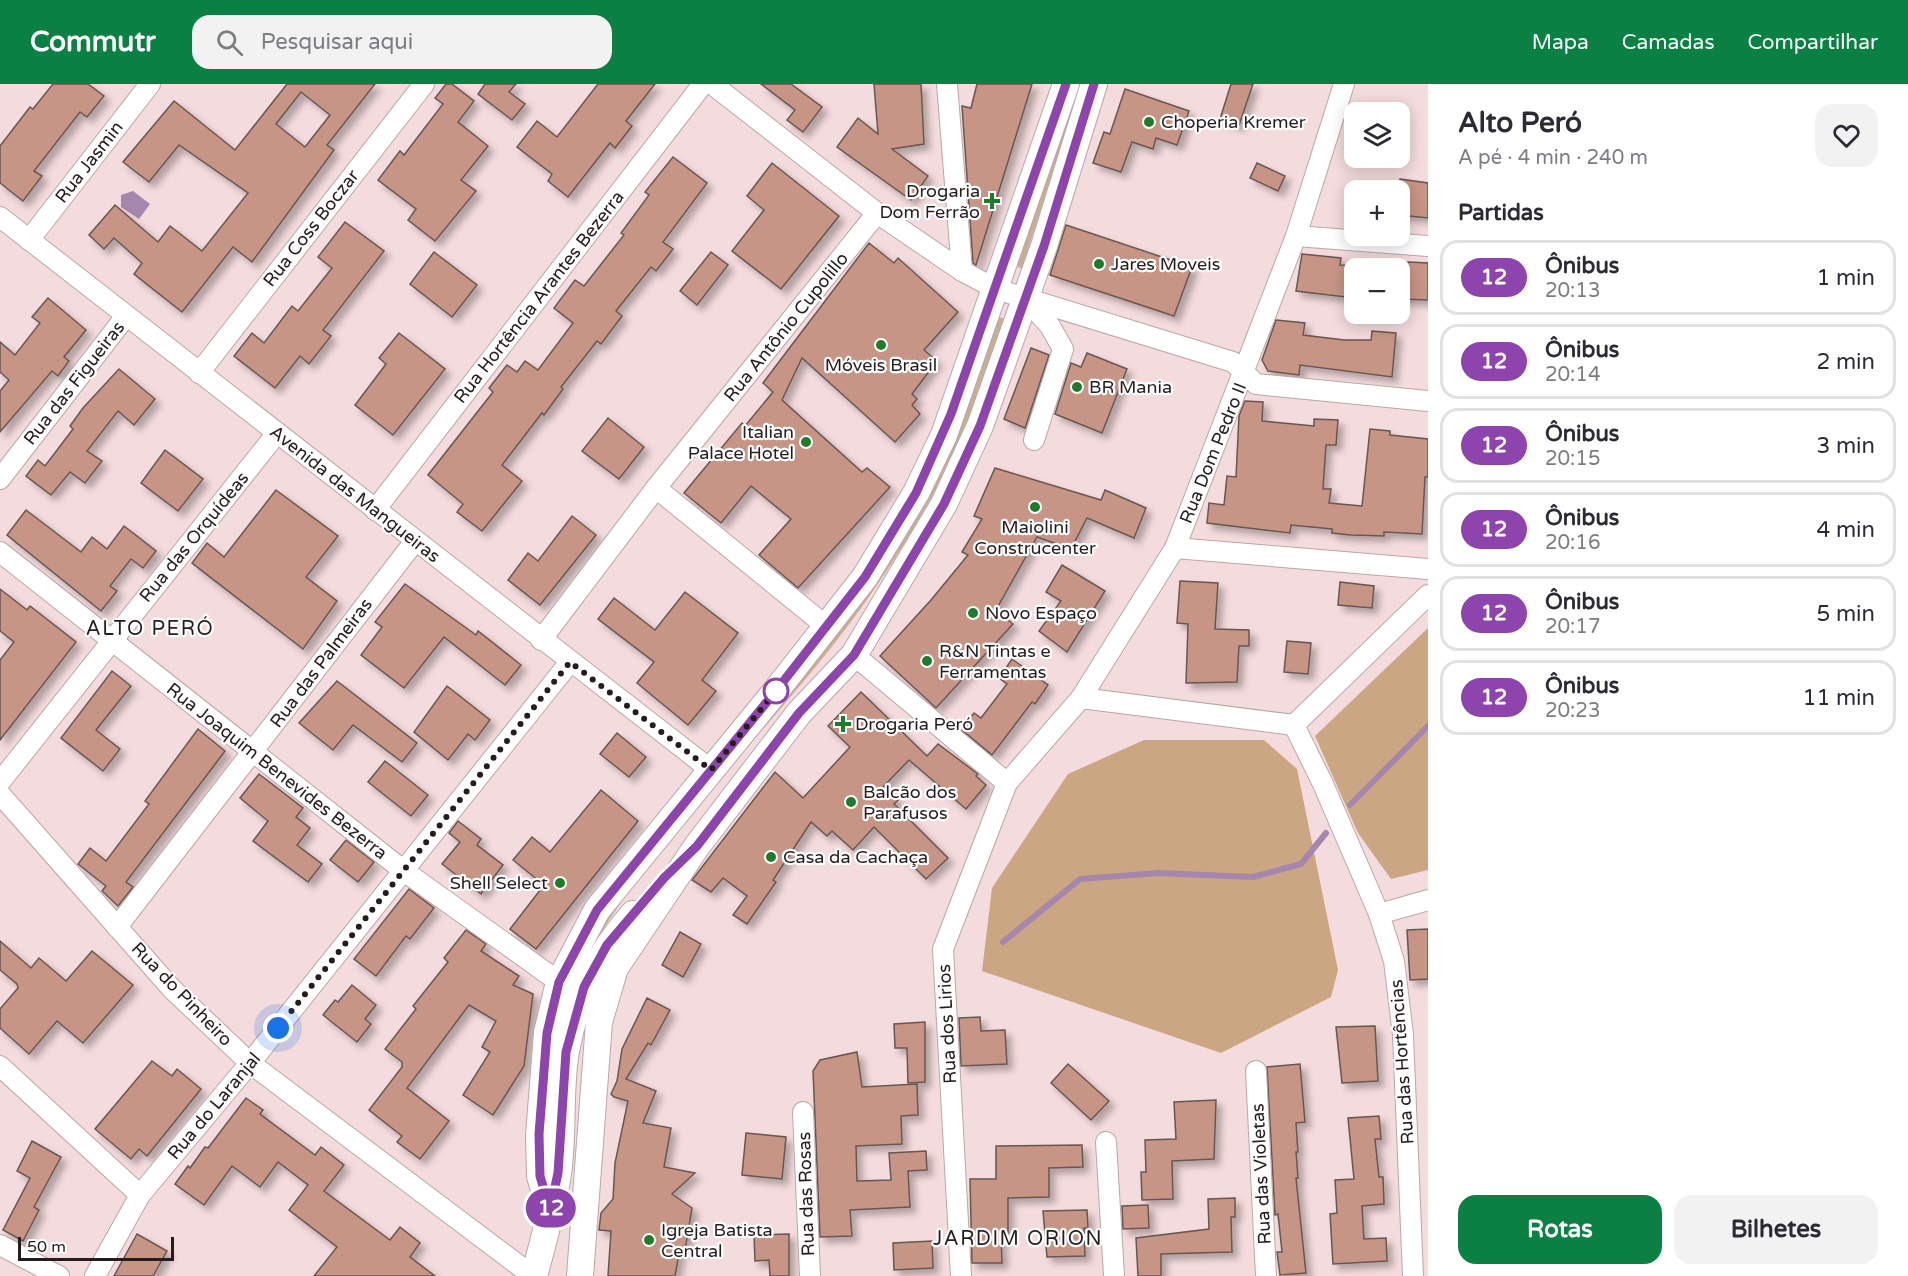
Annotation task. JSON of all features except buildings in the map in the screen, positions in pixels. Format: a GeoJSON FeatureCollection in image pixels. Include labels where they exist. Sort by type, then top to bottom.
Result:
{"type":"FeatureCollection","features":[{"type":"Feature","properties":{"kind":"main road"},"geometry":{"type":"LineString","coordinates":[[550,1210],[540,1176],[539,1134],[547,1033],[557,988],[597,910],[826,626],[879,556],[916,493],[944,435],[1066,84]]}},
{"type":"Feature","properties":{"kind":"main road"},"geometry":{"type":"LineString","coordinates":[[580,1276],[599,1022],[615,968],[697,846],[799,713],[854,655],[944,504],[980,426],[1044,246],[1094,84]]}},
{"type":"Feature","properties":{"kind":"main road"},"geometry":{"type":"LineString","coordinates":[[534,1276],[558,1173],[566,1052],[584,987],[607,945],[664,878],[697,846]]}},
{"type":"Feature","properties":{"kind":"main road"},"geometry":{"type":"LineString","coordinates":[[557,988],[566,1052],[579,1104],[589,1169]]}},
{"type":"Feature","properties":{"kind":"street","name":"Rua Jasmin"},"geometry":{"type":"LineString","coordinates":[[28,240],[150,84]]}},
{"type":"Feature","properties":{"kind":"street","name":"Rua Coss Boczar"},"geometry":{"type":"LineString","coordinates":[[199,373],[424,84]]}},
{"type":"Feature","properties":{"kind":"street","name":"Rua Hortência Arantes Bezerra"},"geometry":{"type":"LineString","coordinates":[[375,510],[703,84]]}},
{"type":"Feature","properties":{"kind":"street"},"geometry":{"type":"LineString","coordinates":[[712,84],[878,213],[962,271],[996,289],[1233,362],[1256,384],[1428,401]]}},
{"type":"Feature","properties":{"kind":"street"},"geometry":{"type":"LineString","coordinates":[[738,84],[740,106]]}},
{"type":"Feature","properties":{"kind":"street"},"geometry":{"type":"LineString","coordinates":[[947,84],[962,271]]}},
{"type":"Feature","properties":{"kind":"street","name":"Rua Dom Pedro II"},"geometry":{"type":"LineString","coordinates":[[1008,783],[1080,698],[1175,548],[1245,373],[1296,236],[1344,84]]}},
{"type":"Feature","properties":{"kind":"street","name":"Rua Antônio Cupolillo"},"geometry":{"type":"LineString","coordinates":[[541,640],[656,488],[878,213]]}},
{"type":"Feature","properties":{"kind":"street","name":"Avenida das Mangueiras"},"geometry":{"type":"LineString","coordinates":[[0,217],[711,770]]}},
{"type":"Feature","properties":{"kind":"street"},"geometry":{"type":"LineString","coordinates":[[1296,236],[1428,246]]}},
{"type":"Feature","properties":{"kind":"street"},"geometry":{"type":"LineString","coordinates":[[1024,297],[1050,326],[1063,349],[1034,440]]}},
{"type":"Feature","properties":{"kind":"street","name":"Rua das Figueiras"},"geometry":{"type":"LineString","coordinates":[[0,479],[126,316]]}},
{"type":"Feature","properties":{"kind":"street","name":"Rua das Orquídeas"},"geometry":{"type":"LineString","coordinates":[[0,782],[111,639],[277,433]]}},
{"type":"Feature","properties":{"kind":"street"},"geometry":{"type":"LineString","coordinates":[[656,488],[826,626]]}},
{"type":"Feature","properties":{"kind":"street","name":"Rua das Palmeiras"},"geometry":{"type":"LineString","coordinates":[[117,927],[415,541]]}},
{"type":"Feature","properties":{"kind":"street"},"geometry":{"type":"LineString","coordinates":[[1175,548],[1428,570]]}},
{"type":"Feature","properties":{"kind":"street","name":"Rua Joaquim Benevides Bezerra"},"geometry":{"type":"LineString","coordinates":[[0,552],[404,871],[557,988]]}},
{"type":"Feature","properties":{"kind":"street"},"geometry":{"type":"LineString","coordinates":[[1080,698],[1294,725],[1428,595]]}},
{"type":"Feature","properties":{"kind":"street"},"geometry":{"type":"LineString","coordinates":[[854,655],[1008,783]]}},
{"type":"Feature","properties":{"kind":"street","name":"Rua do Laranjal"},"geometry":{"type":"LineString","coordinates":[[95,1276],[140,1195],[250,1063],[570,662]]}},
{"type":"Feature","properties":{"kind":"street","name":"Rua das Hortências"},"geometry":{"type":"LineString","coordinates":[[1294,725],[1323,784],[1379,914],[1394,961],[1403,1035],[1413,1276]]}},
{"type":"Feature","properties":{"kind":"street","name":"Rua dos Lirios"},"geometry":{"type":"LineString","coordinates":[[961,1276],[944,949],[1008,783]]}},
{"type":"Feature","properties":{"kind":"street","name":"Rua do Pinheiro"},"geometry":{"type":"LineString","coordinates":[[0,794],[172,989],[250,1063],[534,1276]]}},
{"type":"Feature","properties":{"kind":"street"},"geometry":{"type":"LineString","coordinates":[[1379,914],[1428,900]]}},
{"type":"Feature","properties":{"kind":"street"},"geometry":{"type":"LineString","coordinates":[[0,1066],[140,1195]]}},
{"type":"Feature","properties":{"kind":"street","name":"Rua das Violetas"},"geometry":{"type":"LineString","coordinates":[[1256,1071],[1266,1276]]}},
{"type":"Feature","properties":{"kind":"street","name":"Rua das Rosas"},"geometry":{"type":"LineString","coordinates":[[803,1112],[810,1276]]}},
{"type":"Feature","properties":{"kind":"street"},"geometry":{"type":"LineString","coordinates":[[1106,1142],[1114,1276]]}},
{"type":"Feature","properties":{"kind":"street"},"geometry":{"type":"LineString","coordinates":[[0,1245],[59,1276]]}},
{"type":"Feature","properties":{"kind":"shaded area"},"geometry":{"type":"Polygon","coordinates":[[[1075,84],[1081,84],[1022,268],[1019,268],[1017,265],[1075,84]]]}},
{"type":"Feature","properties":{"kind":"shaded area"},"geometry":{"type":"Polygon","coordinates":[[[133,191],[150,204],[139,219],[121,207],[121,195],[133,191]]]}},
{"type":"Feature","properties":{"kind":"shaded area"},"geometry":{"type":"Polygon","coordinates":[[[999,317],[1005,319],[957,446],[929,502],[896,556],[838,639],[647,867],[612,915],[581,966],[601,919],[952,446],[999,317]]]}},
{"type":"Feature","properties":{"kind":"shaded area"},"geometry":{"type":"Polygon","coordinates":[[[1428,628],[1428,870],[1391,879],[1358,833],[1315,736],[1428,628]]]}},
{"type":"Feature","properties":{"kind":"shaded area"},"geometry":{"type":"Polygon","coordinates":[[[1144,740],[1264,740],[1297,769],[1338,970],[1331,997],[1221,1053],[982,971],[992,888],[1068,774],[1144,740]]]}},
{"type":"Feature","properties":{"kind":"waterway"},"geometry":{"type":"LineString","coordinates":[[1350,805],[1428,726]]}},
{"type":"Feature","properties":{"kind":"waterway"},"geometry":{"type":"LineString","coordinates":[[1003,942],[1080,879],[1158,873],[1253,877],[1301,864],[1326,833]]}},
{"type":"Feature","properties":{"kind":"bus line","name":"12"},"geometry":{"type":"LineString","coordinates":[[1066,84],[944,435],[916,493],[865,577],[775,692],[597,910],[559,982],[547,1033],[539,1134],[540,1176],[550,1210],[558,1173],[566,1052],[584,987],[607,945],[664,878],[697,846],[799,713],[854,655],[944,504],[980,426],[1044,246],[1094,84]]}},
{"type":"Feature","properties":{"kind":"place","name":"Choperia Kremer"},"geometry":{"type":"Point","coordinates":[1149,122]}},
{"type":"Feature","properties":{"kind":"place","name":"Drogaria Dom Ferrão"},"geometry":{"type":"Point","coordinates":[992,201]}},
{"type":"Feature","properties":{"kind":"place","name":"Jares Moveis"},"geometry":{"type":"Point","coordinates":[1099,264]}},
{"type":"Feature","properties":{"kind":"place","name":"Móveis Brasil"},"geometry":{"type":"Point","coordinates":[881,345]}},
{"type":"Feature","properties":{"kind":"place","name":"BR Mania"},"geometry":{"type":"Point","coordinates":[1077,387]}},
{"type":"Feature","properties":{"kind":"place","name":"Italian Palace Hotel"},"geometry":{"type":"Point","coordinates":[806,442]}},
{"type":"Feature","properties":{"kind":"place","name":"Maiolini Construcenter"},"geometry":{"type":"Point","coordinates":[1035,507]}},
{"type":"Feature","properties":{"kind":"place","name":"Novo Espaço"},"geometry":{"type":"Point","coordinates":[973,613]}},
{"type":"Feature","properties":{"kind":"place","name":"R&N Tintas e Ferramentas"},"geometry":{"type":"Point","coordinates":[927,661]}},
{"type":"Feature","properties":{"kind":"place","name":"Drogaria Peró"},"geometry":{"type":"Point","coordinates":[843,724]}},
{"type":"Feature","properties":{"kind":"place","name":"Balcão dos Parafusos"},"geometry":{"type":"Point","coordinates":[851,802]}},
{"type":"Feature","properties":{"kind":"place","name":"Casa da Cachaça"},"geometry":{"type":"Point","coordinates":[771,857]}},
{"type":"Feature","properties":{"kind":"place","name":"Shell Select"},"geometry":{"type":"Point","coordinates":[560,883]}},
{"type":"Feature","properties":{"kind":"place","name":"Igreja Batista Central"},"geometry":{"type":"Point","coordinates":[649,1240]}},
{"type":"Feature","properties":{"kind":"district","name":"ALTO PERÓ"},"geometry":{"type":"Point","coordinates":[150,628]}},
{"type":"Feature","properties":{"kind":"district","name":"JARDIM ORION"},"geometry":{"type":"Point","coordinates":[1018,1238]}},
{"type":"Feature","properties":{"kind":"route"},"geometry":{"type":"LineString","coordinates":[[278,1028],[570,662],[711,770],[776,691]]}}]}
